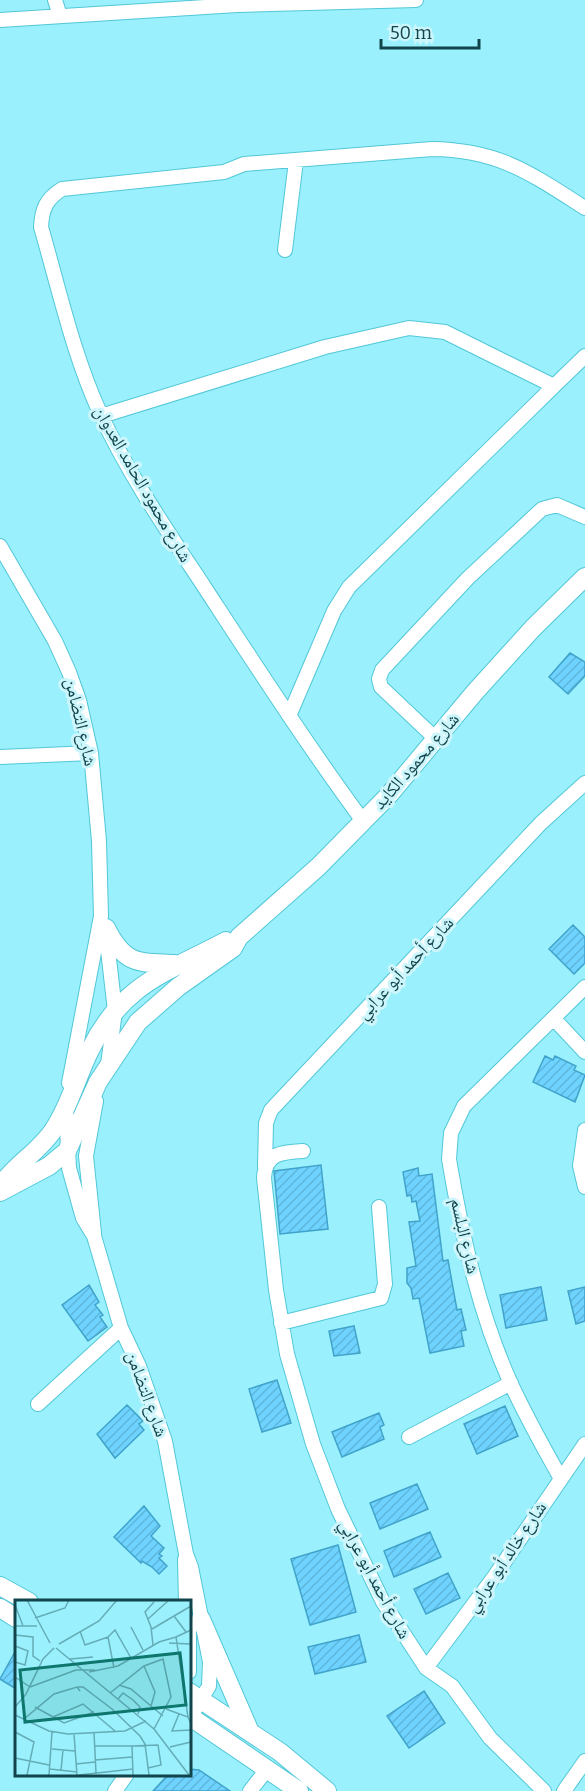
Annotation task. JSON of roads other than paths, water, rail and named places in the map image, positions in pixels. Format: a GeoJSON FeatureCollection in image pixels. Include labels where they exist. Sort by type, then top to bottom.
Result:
{"type":"FeatureCollection","features":[{"type":"Feature","properties":{"kind":"street"},"geometry":{"type":"LineString","coordinates":[[55,0],[60,16]]}},
{"type":"Feature","properties":{"kind":"street"},"geometry":{"type":"LineString","coordinates":[[0,20],[237,5],[416,0]]}},
{"type":"Feature","properties":{"kind":"street","name":"شارع محمود الحامد العدوان"},"geometry":{"type":"LineString","coordinates":[[363,821],[289,716],[135,478],[101,416],[83,369],[41,227],[41,214],[46,203],[62,189],[224,172],[244,164],[432,149],[471,151],[507,161],[585,208]]}},
{"type":"Feature","properties":{"kind":"street"},"geometry":{"type":"LineString","coordinates":[[285,250],[296,161]]}},
{"type":"Feature","properties":{"kind":"street"},"geometry":{"type":"LineString","coordinates":[[101,416],[325,347],[409,328],[445,332],[554,386]]}},
{"type":"Feature","properties":{"kind":"street"},"geometry":{"type":"LineString","coordinates":[[289,716],[334,611],[348,587],[585,356]]}},
{"type":"Feature","properties":{"kind":"street"},"geometry":{"type":"LineString","coordinates":[[436,739],[381,687],[379,679],[382,670],[468,578],[542,509],[557,505],[585,517]]}},
{"type":"Feature","properties":{"kind":"street","name":"شارع التضامن"},"geometry":{"type":"LineString","coordinates":[[1,549],[60,651],[79,699],[91,753],[103,922],[115,1011],[109,1063],[91,1123],[86,1156],[94,1236],[121,1328],[139,1366],[165,1441],[186,1554],[191,1567],[195,1623],[190,1664]]}},
{"type":"Feature","properties":{"kind":"street","name":"شارع محمود الكايد"},"geometry":{"type":"LineString","coordinates":[[0,1192],[49,1166],[67,1151],[109,1063],[151,1009],[233,948],[239,938],[318,867],[401,782],[533,628],[585,577]]}},
{"type":"Feature","properties":{"kind":"street"},"geometry":{"type":"LineString","coordinates":[[0,757],[91,753]]}},
{"type":"Feature","properties":{"kind":"street","name":"شارع أحمد أبو عرابي"},"geometry":{"type":"LineString","coordinates":[[544,1791],[539,1783],[490,1738],[452,1686],[426,1668],[383,1602],[338,1509],[313,1444],[287,1354],[281,1323],[265,1173],[266,1124],[271,1110],[542,823],[585,783]]}},
{"type":"Feature","properties":{"kind":"street"},"geometry":{"type":"LineString","coordinates":[[103,922],[115,946],[132,960],[180,964]]}},
{"type":"Feature","properties":{"kind":"street","name":"شارع التضامن"},"geometry":{"type":"LineString","coordinates":[[94,1236],[83,1218],[67,1151],[66,1109],[103,922]]}},
{"type":"Feature","properties":{"kind":"street","name":"شارع محمود الكايد"},"geometry":{"type":"LineString","coordinates":[[0,1186],[46,1140],[66,1109],[89,1051],[115,1011],[147,981],[228,940],[239,938]]}},
{"type":"Feature","properties":{"kind":"street","name":"شارع البلسم"},"geometry":{"type":"LineString","coordinates":[[560,1477],[511,1383],[489,1328],[469,1261],[452,1181],[449,1145],[451,1133],[464,1107],[555,1020],[585,987]]}},
{"type":"Feature","properties":{"kind":"street"},"geometry":{"type":"LineString","coordinates":[[555,1020],[585,1052]]}},
{"type":"Feature","properties":{"kind":"street"},"geometry":{"type":"LineString","coordinates":[[585,1130],[580,1166],[585,1187]]}},
{"type":"Feature","properties":{"kind":"street"},"geometry":{"type":"LineString","coordinates":[[265,1173],[265,1166],[271,1158],[281,1152],[303,1151]]}},
{"type":"Feature","properties":{"kind":"street"},"geometry":{"type":"LineString","coordinates":[[281,1323],[381,1298],[385,1284],[379,1207]]}},
{"type":"Feature","properties":{"kind":"street"},"geometry":{"type":"LineString","coordinates":[[38,1404],[121,1328]]}},
{"type":"Feature","properties":{"kind":"street"},"geometry":{"type":"LineString","coordinates":[[410,1437],[511,1383]]}},
{"type":"Feature","properties":{"kind":"street","name":"شارع خالد أبو عرابي"},"geometry":{"type":"LineString","coordinates":[[426,1668],[494,1577],[560,1477],[585,1444]]}},
{"type":"Feature","properties":{"kind":"street","name":"شارع التضامن"},"geometry":{"type":"LineString","coordinates":[[186,1554],[183,1568],[186,1600]]}},
{"type":"Feature","properties":{"kind":"street"},"geometry":{"type":"LineString","coordinates":[[0,1586],[25,1600]]}},
{"type":"Feature","properties":{"kind":"street"},"geometry":{"type":"LineString","coordinates":[[0,1608],[15,1617]]}},
{"type":"Feature","properties":{"kind":"street"},"geometry":{"type":"LineString","coordinates":[[195,1623],[250,1732]]}},
{"type":"Feature","properties":{"kind":"street","name":"شارع التضامن"},"geometry":{"type":"LineString","coordinates":[[190,1714],[196,1696],[209,1686],[210,1672],[195,1623]]}},
{"type":"Feature","properties":{"kind":"street"},"geometry":{"type":"LineString","coordinates":[[196,1696],[280,1752],[327,1791]]}},
{"type":"Feature","properties":{"kind":"street"},"geometry":{"type":"LineString","coordinates":[[190,1718],[299,1791]]}},
{"type":"Feature","properties":{"kind":"street"},"geometry":{"type":"LineString","coordinates":[[564,1791],[585,1761]]}},
{"type":"Feature","properties":{"kind":"street"},"geometry":{"type":"LineString","coordinates":[[249,1791],[268,1768]]}},
{"type":"Feature","properties":{"kind":"street"},"geometry":{"type":"LineString","coordinates":[[115,1791],[126,1776]]}}]}
